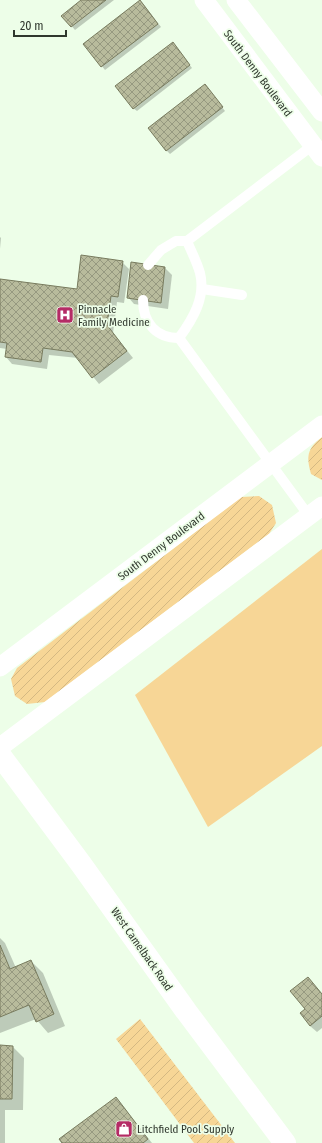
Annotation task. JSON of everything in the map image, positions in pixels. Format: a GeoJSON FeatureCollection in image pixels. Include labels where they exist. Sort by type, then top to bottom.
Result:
{"type":"FeatureCollection","features":[{"type":"Feature","properties":{"kind":"main road","name":"West Camelback Road"},"geometry":{"type":"LineString","coordinates":[[0,755],[81,864],[186,1011],[285,1143]]}},
{"type":"Feature","properties":{"kind":"street","name":"South Denny Boulevard"},"geometry":{"type":"LineString","coordinates":[[204,0],[319,147]]}},
{"type":"Feature","properties":{"kind":"street"},"geometry":{"type":"LineString","coordinates":[[236,0],[322,112]]}},
{"type":"Feature","properties":{"kind":"street","name":"South Denny Boulevard"},"geometry":{"type":"LineString","coordinates":[[0,667],[322,425]]}},
{"type":"Feature","properties":{"kind":"street"},"geometry":{"type":"LineString","coordinates":[[0,747],[316,511]]}},
{"type":"Feature","properties":{"kind":"lane"},"geometry":{"type":"LineString","coordinates":[[148,265],[161,250],[176,241],[187,241],[319,147]]}},
{"type":"Feature","properties":{"kind":"lane"},"geometry":{"type":"LineString","coordinates":[[179,338],[196,312],[202,290],[200,272],[187,241]]}},
{"type":"Feature","properties":{"kind":"lane"},"geometry":{"type":"LineString","coordinates":[[202,290],[242,295]]}},
{"type":"Feature","properties":{"kind":"lane"},"geometry":{"type":"LineString","coordinates":[[143,300],[143,311],[155,331],[167,338],[179,338]]}},
{"type":"Feature","properties":{"kind":"lane"},"geometry":{"type":"LineString","coordinates":[[179,338],[271,464],[316,511]]}},
{"type":"Feature","properties":{"kind":"shaded area"},"geometry":{"type":"Polygon","coordinates":[[[322,437],[322,480],[311,474],[308,458],[313,445],[322,437]]]}},
{"type":"Feature","properties":{"kind":"shaded area"},"geometry":{"type":"Polygon","coordinates":[[[259,496],[272,505],[276,523],[269,534],[45,702],[27,704],[15,696],[11,679],[17,668],[241,497],[259,496]]]}},
{"type":"Feature","properties":{"kind":"shaded area"},"geometry":{"type":"Polygon","coordinates":[[[322,549],[322,746],[208,827],[135,695],[322,549]]]}},
{"type":"Feature","properties":{"kind":"shaded area"},"geometry":{"type":"Polygon","coordinates":[[[140,1019],[235,1143],[194,1143],[116,1039],[140,1019]]]}},
{"type":"Feature","properties":{"kind":"building"},"geometry":{"type":"Polygon","coordinates":[[[81,0],[106,0],[71,27],[61,16],[81,0]]]}},
{"type":"Feature","properties":{"kind":"building"},"geometry":{"type":"Polygon","coordinates":[[[140,0],[158,24],[101,67],[83,44],[140,0]]]}},
{"type":"Feature","properties":{"kind":"building"},"geometry":{"type":"Polygon","coordinates":[[[173,42],[190,65],[133,109],[115,86],[173,42]]]}},
{"type":"Feature","properties":{"kind":"building"},"geometry":{"type":"Polygon","coordinates":[[[205,84],[223,107],[166,151],[148,128],[205,84]]]}},
{"type":"Feature","properties":{"kind":"building"},"geometry":{"type":"Polygon","coordinates":[[[81,255],[123,261],[118,297],[111,296],[107,325],[127,351],[92,378],[72,352],[43,348],[41,362],[5,357],[7,343],[0,342],[0,279],[77,289],[81,255]]]}},
{"type":"Feature","properties":{"kind":"building"},"geometry":{"type":"Polygon","coordinates":[[[131,262],[165,267],[161,303],[127,298],[131,262]]]}},
{"type":"Feature","properties":{"kind":"building"},"geometry":{"type":"Polygon","coordinates":[[[0,945],[10,969],[31,960],[54,1014],[36,1022],[29,1005],[0,1017],[0,945]]]}},
{"type":"Feature","properties":{"kind":"building"},"geometry":{"type":"Polygon","coordinates":[[[308,977],[322,994],[322,1016],[310,1026],[300,1013],[305,1009],[290,991],[308,977]]]}},
{"type":"Feature","properties":{"kind":"building"},"geometry":{"type":"Polygon","coordinates":[[[0,1045],[13,1046],[12,1099],[0,1099],[0,1045]]]}},
{"type":"Feature","properties":{"kind":"building"},"geometry":{"type":"Polygon","coordinates":[[[116,1097],[148,1139],[143,1143],[62,1143],[59,1139],[116,1097]]]}},
{"type":"Feature","properties":{"kind":"place","name":"Pinnacle Family Medicine"},"geometry":{"type":"Point","coordinates":[65,315]}},
{"type":"Feature","properties":{"kind":"place","name":"Litchfield Pool Supply"},"geometry":{"type":"Point","coordinates":[124,1129]}}]}
